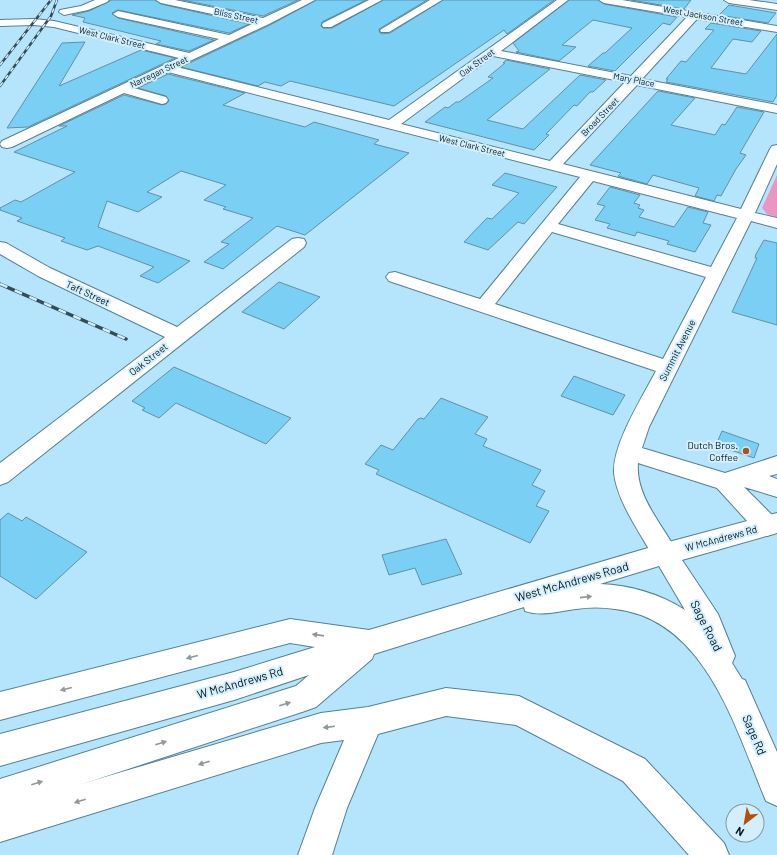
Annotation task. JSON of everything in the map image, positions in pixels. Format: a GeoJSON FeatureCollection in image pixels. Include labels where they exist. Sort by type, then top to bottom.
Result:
{"type":"FeatureCollection","features":[{"type":"Feature","properties":{"kind":"street"},"geometry":{"type":"LineString","coordinates":[[54,24],[73,0]]}},
{"type":"Feature","properties":{"kind":"street"},"geometry":{"type":"LineString","coordinates":[[64,12],[84,8],[104,0]]}},
{"type":"Feature","properties":{"kind":"street","name":"Bliss Street"},"geometry":{"type":"LineString","coordinates":[[161,0],[265,22]]}},
{"type":"Feature","properties":{"kind":"street"},"geometry":{"type":"LineString","coordinates":[[327,25],[377,0]]}},
{"type":"Feature","properties":{"kind":"street"},"geometry":{"type":"LineString","coordinates":[[385,30],[437,0]]}},
{"type":"Feature","properties":{"kind":"street","name":"Oak Street"},"geometry":{"type":"LineString","coordinates":[[391,125],[563,0]]}},
{"type":"Feature","properties":{"kind":"street","name":"West Jackson Street"},"geometry":{"type":"LineString","coordinates":[[604,0],[777,29]]}},
{"type":"Feature","properties":{"kind":"street"},"geometry":{"type":"LineString","coordinates":[[729,0],[777,7]]}},
{"type":"Feature","properties":{"kind":"street"},"geometry":{"type":"LineString","coordinates":[[281,1],[305,2]]}},
{"type":"Feature","properties":{"kind":"street","name":"Narregan Street"},"geometry":{"type":"LineString","coordinates":[[7,144],[305,2]]}},
{"type":"Feature","properties":{"kind":"street"},"geometry":{"type":"LineString","coordinates":[[133,8],[115,16],[230,38]]}},
{"type":"Feature","properties":{"kind":"street","name":"Broad Street"},"geometry":{"type":"LineString","coordinates":[[553,167],[695,15]]}},
{"type":"Feature","properties":{"kind":"street","name":"West Clark Street"},"geometry":{"type":"LineString","coordinates":[[0,23],[34,22],[54,24],[190,57]]}},
{"type":"Feature","properties":{"kind":"street"},"geometry":{"type":"LineString","coordinates":[[78,30],[98,22]]}},
{"type":"Feature","properties":{"kind":"street","name":"Mary Place"},"geometry":{"type":"LineString","coordinates":[[491,52],[777,109]]}},
{"type":"Feature","properties":{"kind":"street","name":"West Clark Street"},"geometry":{"type":"LineString","coordinates":[[166,68],[777,223]]}},
{"type":"Feature","properties":{"kind":"street"},"geometry":{"type":"LineString","coordinates":[[122,89],[162,100]]}},
{"type":"Feature","properties":{"kind":"street","name":"Summit Avenue"},"geometry":{"type":"LineString","coordinates":[[666,554],[631,491],[626,473],[630,445],[746,215],[777,149]]}},
{"type":"Feature","properties":{"kind":"street"},"geometry":{"type":"LineString","coordinates":[[483,307],[589,176]]}},
{"type":"Feature","properties":{"kind":"street"},"geometry":{"type":"LineString","coordinates":[[547,226],[715,274]]}},
{"type":"Feature","properties":{"kind":"street","name":"Oak Street"},"geometry":{"type":"LineString","coordinates":[[0,476],[178,335],[298,243]]}},
{"type":"Feature","properties":{"kind":"street","name":"Taft Street"},"geometry":{"type":"LineString","coordinates":[[0,247],[44,272],[178,335]]}},
{"type":"Feature","properties":{"kind":"street"},"geometry":{"type":"LineString","coordinates":[[395,277],[668,368]]}},
{"type":"Feature","properties":{"kind":"street"},"geometry":{"type":"LineString","coordinates":[[629,452],[733,480],[777,488]]}},
{"type":"Feature","properties":{"kind":"street"},"geometry":{"type":"LineString","coordinates":[[733,480],[777,465]]}},
{"type":"Feature","properties":{"kind":"street"},"geometry":{"type":"LineString","coordinates":[[733,480],[772,524]]}},
{"type":"Feature","properties":{"kind":"street","name":"W McAndrews Rd"},"geometry":{"type":"LineString","coordinates":[[666,554],[772,524]]}},
{"type":"Feature","properties":{"kind":"street","name":"West McAndrews Road"},"geometry":{"type":"LineString","coordinates":[[478,609],[666,554]]}},
{"type":"Feature","properties":{"kind":"street","name":"Sage Road"},"geometry":{"type":"LineString","coordinates":[[666,554],[708,623],[741,703]]}},
{"type":"Feature","properties":{"kind":"street"},"geometry":{"type":"LineString","coordinates":[[478,609],[601,596],[626,598],[652,606],[672,616],[690,630],[702,642],[741,703]]}},
{"type":"Feature","properties":{"kind":"street","name":"W McAndrews Rd"},"geometry":{"type":"LineString","coordinates":[[0,750],[234,686],[478,609]]}},
{"type":"Feature","properties":{"kind":"street"},"geometry":{"type":"LineString","coordinates":[[0,706],[290,631],[371,643]]}},
{"type":"Feature","properties":{"kind":"street"},"geometry":{"type":"LineString","coordinates":[[0,795],[305,697],[371,643]]}},
{"type":"Feature","properties":{"kind":"street"},"geometry":{"type":"LineString","coordinates":[[0,825],[321,728],[368,722],[446,702],[519,711],[634,770],[712,855]]}},
{"type":"Feature","properties":{"kind":"street","name":"Sage Rd"},"geometry":{"type":"LineString","coordinates":[[741,703],[771,759],[777,790]]}},
{"type":"Feature","properties":{"kind":"street"},"geometry":{"type":"LineString","coordinates":[[315,855],[331,808],[368,722]]}},
{"type":"Feature","properties":{"kind":"shaded area"},"geometry":{"type":"Polygon","coordinates":[[[777,175],[777,217],[767,214],[762,208],[777,175]]]}},
{"type":"Feature","properties":{"kind":"building"},"geometry":{"type":"Polygon","coordinates":[[[112,0],[155,0],[161,4],[249,24],[229,33],[118,10],[112,13],[118,18],[214,40],[189,51],[156,44],[161,41],[83,22],[85,18],[72,15],[89,11],[112,0]]]}},
{"type":"Feature","properties":{"kind":"building"},"geometry":{"type":"Polygon","coordinates":[[[182,0],[298,0],[263,16],[182,0]]]}},
{"type":"Feature","properties":{"kind":"building"},"geometry":{"type":"Polygon","coordinates":[[[316,0],[366,0],[322,22],[321,26],[323,28],[332,28],[383,0],[427,0],[379,29],[381,34],[390,33],[443,0],[554,0],[507,34],[504,30],[394,106],[290,81],[281,86],[265,82],[258,86],[181,67],[270,25],[316,0]]]}},
{"type":"Feature","properties":{"kind":"building"},"geometry":{"type":"Polygon","coordinates":[[[569,0],[598,0],[604,4],[677,17],[670,25],[663,23],[615,71],[588,66],[603,53],[605,53],[632,28],[593,20],[562,45],[576,47],[559,61],[516,52],[519,51],[513,43],[569,0]]]}},
{"type":"Feature","properties":{"kind":"building"},"geometry":{"type":"Polygon","coordinates":[[[631,0],[691,0],[684,9],[631,0]]]}},
{"type":"Feature","properties":{"kind":"building"},"geometry":{"type":"Polygon","coordinates":[[[729,5],[776,13],[768,23],[719,15],[729,5]]]}},
{"type":"Feature","properties":{"kind":"building"},"geometry":{"type":"Polygon","coordinates":[[[711,23],[761,31],[752,42],[733,39],[711,68],[746,74],[777,34],[777,95],[773,102],[666,82],[668,79],[666,79],[681,61],[686,62],[714,30],[705,29],[711,23]]]}},
{"type":"Feature","properties":{"kind":"building"},"geometry":{"type":"Polygon","coordinates":[[[85,42],[59,86],[141,50],[175,58],[28,127],[7,128],[62,43],[85,42]]]}},
{"type":"Feature","properties":{"kind":"building"},"geometry":{"type":"Polygon","coordinates":[[[506,60],[550,69],[487,120],[523,129],[580,75],[606,80],[593,92],[590,92],[577,106],[574,105],[546,134],[549,135],[534,150],[425,122],[445,107],[448,108],[456,102],[459,102],[493,78],[488,77],[505,63],[503,63],[506,60]]]}},
{"type":"Feature","properties":{"kind":"building"},"geometry":{"type":"Polygon","coordinates":[[[168,74],[245,93],[223,105],[305,127],[314,122],[379,140],[374,144],[409,153],[305,235],[277,226],[223,269],[204,262],[229,244],[221,242],[253,218],[223,209],[226,207],[204,200],[226,185],[181,171],[147,192],[162,197],[138,212],[107,201],[98,227],[190,261],[158,283],[140,276],[154,267],[98,246],[87,250],[61,241],[65,238],[17,221],[22,218],[0,210],[0,208],[15,200],[21,202],[75,172],[14,152],[67,126],[59,126],[124,95],[162,105],[166,104],[169,101],[166,96],[138,88],[168,74]]]}},
{"type":"Feature","properties":{"kind":"building"},"geometry":{"type":"Polygon","coordinates":[[[658,91],[695,98],[671,125],[715,135],[722,124],[725,125],[737,107],[764,112],[740,153],[746,155],[736,169],[721,196],[717,195],[714,201],[695,196],[699,188],[653,175],[647,184],[618,176],[621,173],[590,165],[658,91]]]}},
{"type":"Feature","properties":{"kind":"building"},"geometry":{"type":"Polygon","coordinates":[[[505,173],[557,187],[524,224],[518,222],[488,250],[464,242],[487,218],[492,219],[519,193],[492,185],[505,173]]]}},
{"type":"Feature","properties":{"kind":"building"},"geometry":{"type":"Polygon","coordinates":[[[610,187],[640,195],[634,203],[640,205],[638,208],[644,210],[639,217],[674,227],[688,207],[708,212],[703,223],[711,225],[695,252],[667,244],[669,241],[637,232],[635,236],[607,228],[610,224],[595,220],[605,206],[597,204],[610,187]]]}},
{"type":"Feature","properties":{"kind":"building"},"geometry":{"type":"Polygon","coordinates":[[[764,240],[777,243],[777,325],[732,312],[757,258],[755,258],[756,254],[764,240]]]}},
{"type":"Feature","properties":{"kind":"building"},"geometry":{"type":"Polygon","coordinates":[[[279,282],[320,297],[284,329],[242,312],[279,282]]]}},
{"type":"Feature","properties":{"kind":"building"},"geometry":{"type":"Polygon","coordinates":[[[174,367],[291,418],[266,444],[176,403],[159,418],[142,410],[145,408],[132,401],[174,367]]]}},
{"type":"Feature","properties":{"kind":"building"},"geometry":{"type":"Polygon","coordinates":[[[574,376],[625,395],[613,415],[561,396],[574,376]]]}},
{"type":"Feature","properties":{"kind":"building"},"geometry":{"type":"Polygon","coordinates":[[[441,398],[488,417],[475,434],[487,439],[483,446],[541,470],[532,485],[545,491],[536,506],[549,511],[530,543],[376,474],[379,470],[365,464],[381,445],[393,450],[418,419],[424,419],[441,398]]]}},
{"type":"Feature","properties":{"kind":"building","name":"Dutch Bros. Coffee"},"geometry":{"type":"Polygon","coordinates":[[[722,431],[759,444],[754,458],[716,445],[722,431]]]}},
{"type":"Feature","properties":{"kind":"building"},"geometry":{"type":"Polygon","coordinates":[[[8,513],[22,521],[26,517],[87,552],[36,599],[0,576],[0,520],[8,513]]]}},
{"type":"Feature","properties":{"kind":"building"},"geometry":{"type":"Polygon","coordinates":[[[446,539],[462,574],[422,585],[415,568],[389,575],[382,555],[446,539]]]}},
{"type":"Feature","properties":{"kind":"railway"},"geometry":{"type":"LineString","coordinates":[[0,65],[51,0]]}},
{"type":"Feature","properties":{"kind":"railway"},"geometry":{"type":"LineString","coordinates":[[0,86],[51,16],[57,0]]}},
{"type":"Feature","properties":{"kind":"railway"},"geometry":{"type":"LineString","coordinates":[[0,284],[126,339]]}},
{"type":"Feature","properties":{"kind":"place","name":"Dutch Bros. Coffee"},"geometry":{"type":"Point","coordinates":[746,451]}}]}
